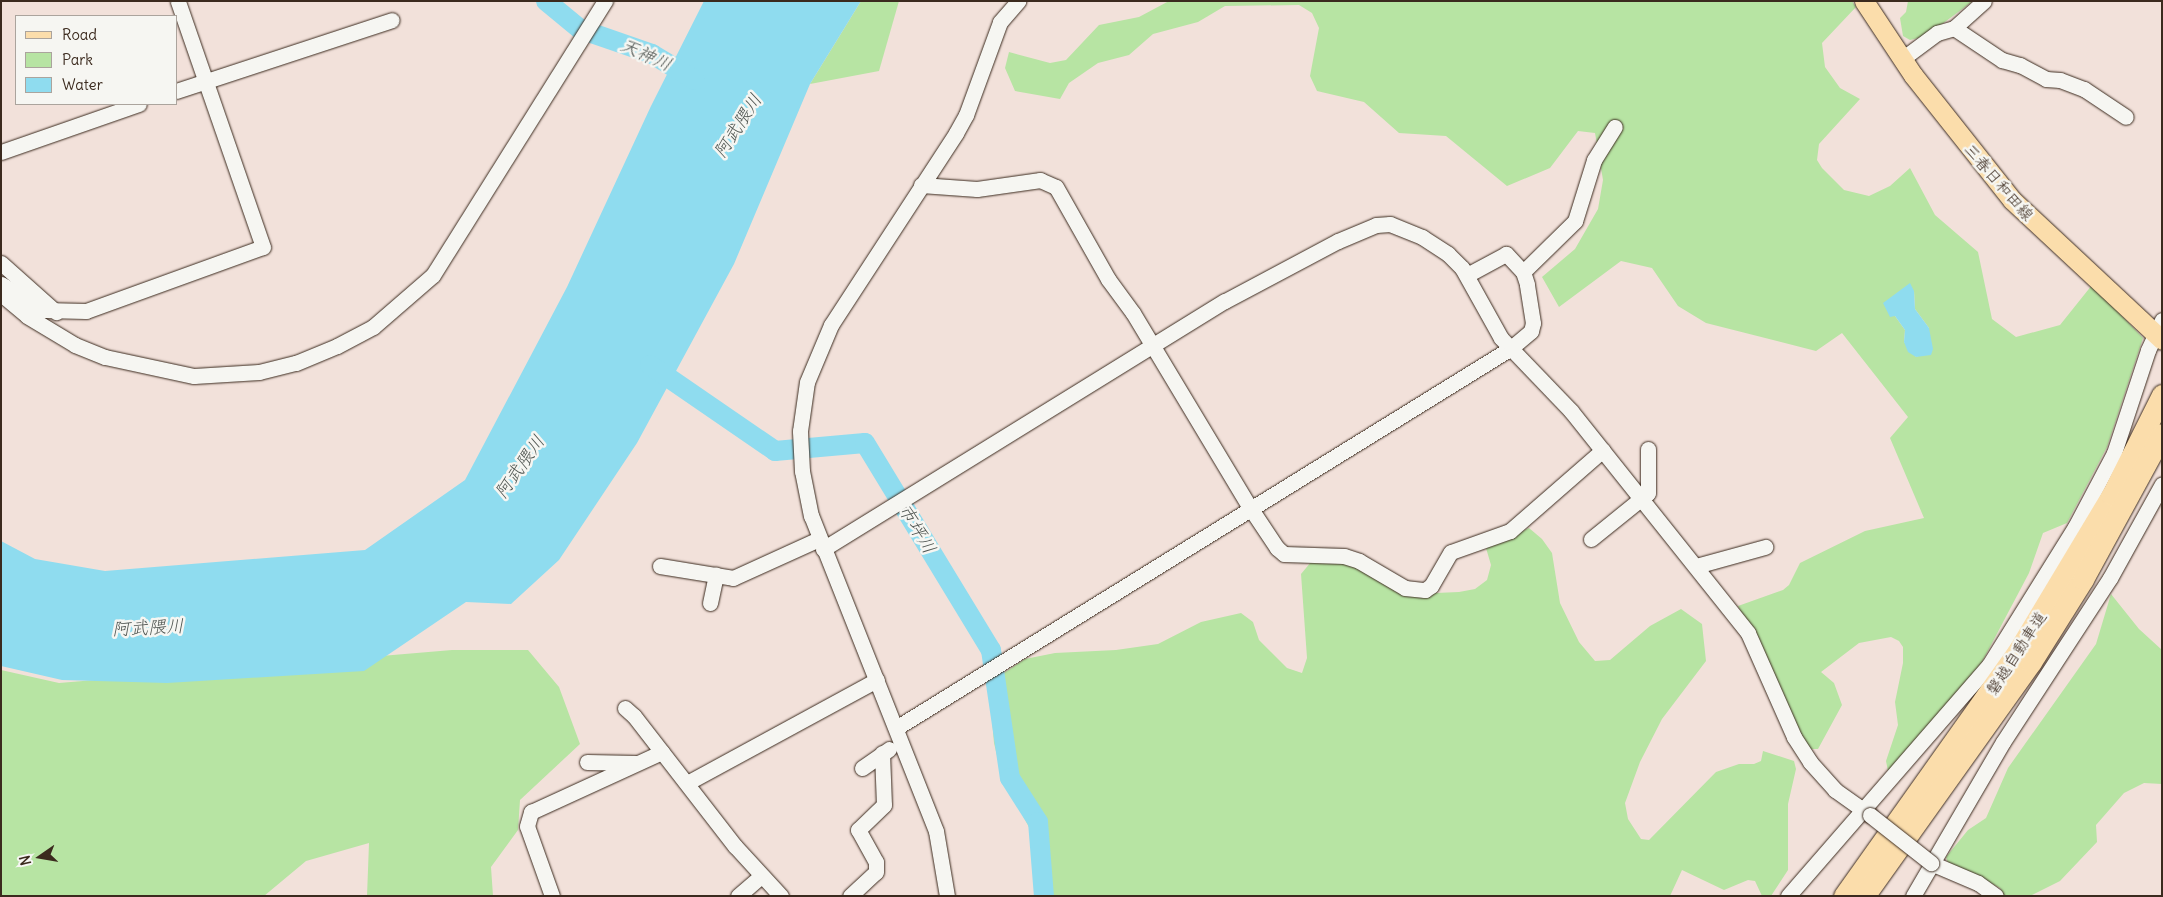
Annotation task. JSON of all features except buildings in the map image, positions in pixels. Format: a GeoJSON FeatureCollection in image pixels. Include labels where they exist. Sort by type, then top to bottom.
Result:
{"type":"FeatureCollection","features":[{"type":"Feature","properties":{"kind":"highway","name":"磐越自動車道"},"geometry":{"type":"LineString","coordinates":[[1844,896],[2022,645],[2112,495],[2162,395]]}},
{"type":"Feature","properties":{"kind":"highway","name":"磐越自動車道"},"geometry":{"type":"LineString","coordinates":[[1864,896],[2031,662],[2083,579],[2162,434]]}},
{"type":"Feature","properties":{"kind":"main road","name":"三春日和田線"},"geometry":{"type":"LineString","coordinates":[[1864,1],[1902,59],[2012,200],[2160,333]]}},
{"type":"Feature","properties":{"kind":"street"},"geometry":{"type":"LineString","coordinates":[[1,284],[30,302],[56,313],[86,311],[263,247],[178,1]]}},
{"type":"Feature","properties":{"kind":"street"},"geometry":{"type":"LineString","coordinates":[[1,294],[27,316],[74,345],[105,357],[194,376],[259,372],[296,362],[337,346],[373,327],[433,275],[605,1]]}},
{"type":"Feature","properties":{"kind":"street"},"geometry":{"type":"LineString","coordinates":[[947,896],[936,831],[821,544],[805,493],[800,453],[800,431],[808,382],[831,325],[966,114],[1000,22],[1018,1]]}},
{"type":"Feature","properties":{"kind":"street"},"geometry":{"type":"LineString","coordinates":[[1902,59],[1937,34],[1954,28],[1984,1]]}},
{"type":"Feature","properties":{"kind":"street"},"geometry":{"type":"LineString","coordinates":[[178,90],[392,20]]}},
{"type":"Feature","properties":{"kind":"street"},"geometry":{"type":"LineString","coordinates":[[1954,28],[2002,60],[2020,64],[2046,79],[2060,80],[2084,89],[2126,117]]}},
{"type":"Feature","properties":{"kind":"street"},"geometry":{"type":"LineString","coordinates":[[1,152],[136,105]]}},
{"type":"Feature","properties":{"kind":"street"},"geometry":{"type":"LineString","coordinates":[[1523,272],[1575,221],[1594,160],[1615,127]]}},
{"type":"Feature","properties":{"kind":"street"},"geometry":{"type":"LineString","coordinates":[[921,185],[977,188],[1040,180],[1056,187],[1082,237],[1133,313],[1151,346],[1251,509],[1277,548],[1284,554],[1344,556],[1359,560],[1405,588],[1425,590],[1431,586],[1451,552],[1510,532],[1603,450]]}},
{"type":"Feature","properties":{"kind":"street"},"geometry":{"type":"LineString","coordinates":[[660,566],[733,578],[821,544],[1300,259],[1376,225],[1390,224],[1422,237],[1448,254],[1467,276],[1491,325],[1603,450],[1696,566],[1748,633],[1802,752],[1835,790],[1931,863],[1978,883],[1996,896]]}},
{"type":"Feature","properties":{"kind":"street"},"geometry":{"type":"LineString","coordinates":[[896,728],[1511,348],[1531,331],[1533,323],[1523,272],[1506,254],[1467,276]]}},
{"type":"Feature","properties":{"kind":"street"},"geometry":{"type":"LineString","coordinates":[[1,263],[56,313]]}},
{"type":"Feature","properties":{"kind":"street"},"geometry":{"type":"LineString","coordinates":[[1788,896],[1866,813],[1989,665],[2075,527],[2114,453],[2160,333]]}},
{"type":"Feature","properties":{"kind":"street"},"geometry":{"type":"LineString","coordinates":[[1591,538],[1643,500],[1648,493],[1648,449]]}},
{"type":"Feature","properties":{"kind":"street"},"geometry":{"type":"LineString","coordinates":[[1913,896],[2034,693],[2105,587],[2162,484]]}},
{"type":"Feature","properties":{"kind":"street"},"geometry":{"type":"LineString","coordinates":[[1696,566],[1765,547]]}},
{"type":"Feature","properties":{"kind":"street"},"geometry":{"type":"LineString","coordinates":[[710,603],[716,576]]}},
{"type":"Feature","properties":{"kind":"street"},"geometry":{"type":"LineString","coordinates":[[687,784],[877,680]]}},
{"type":"Feature","properties":{"kind":"street"},"geometry":{"type":"LineString","coordinates":[[625,708],[761,876],[781,896]]}},
{"type":"Feature","properties":{"kind":"street"},"geometry":{"type":"LineString","coordinates":[[862,768],[882,753],[902,745]]}},
{"type":"Feature","properties":{"kind":"street"},"geometry":{"type":"LineString","coordinates":[[552,896],[527,826],[531,812],[662,752]]}},
{"type":"Feature","properties":{"kind":"street"},"geometry":{"type":"LineString","coordinates":[[850,896],[876,872],[876,862],[858,830],[884,805],[882,753]]}},
{"type":"Feature","properties":{"kind":"street"},"geometry":{"type":"LineString","coordinates":[[587,762],[637,764]]}},
{"type":"Feature","properties":{"kind":"street"},"geometry":{"type":"LineString","coordinates":[[738,896],[761,876]]}},
{"type":"Feature","properties":{"kind":"green space"},"geometry":{"type":"Polygon","coordinates":[[[861,1],[899,1],[879,71],[810,84],[861,1]]]}},
{"type":"Feature","properties":{"kind":"green space"},"geometry":{"type":"Polygon","coordinates":[[[1169,1],[1852,1],[1856,7],[1822,43],[1825,67],[1840,88],[1860,99],[1819,144],[1817,160],[1822,168],[1844,190],[1869,196],[1890,186],[1910,168],[1935,215],[1978,252],[1992,319],[2016,337],[2060,325],[2092,285],[2143,338],[2107,447],[2067,523],[2043,533],[2029,573],[1982,662],[1889,776],[1886,761],[1898,725],[1895,702],[1903,663],[1903,647],[1899,641],[1891,637],[1859,643],[1821,672],[1834,683],[1842,705],[1818,749],[1808,749],[1738,606],[1783,590],[1789,585],[1800,563],[1865,531],[1924,518],[1890,438],[1908,417],[1842,333],[1816,351],[1706,323],[1678,306],[1652,268],[1621,261],[1559,307],[1542,277],[1575,249],[1598,209],[1603,180],[1595,133],[1578,131],[1550,168],[1507,186],[1446,136],[1399,133],[1364,102],[1317,91],[1310,76],[1319,28],[1312,13],[1299,5],[1225,6],[1198,22],[1153,34],[1129,55],[1098,63],[1069,83],[1060,99],[1015,91],[1005,68],[1009,52],[1050,63],[1066,60],[1099,25],[1139,17],[1169,1]],[[1914,291],[1895,316],[1905,330],[1904,342],[1916,357],[1924,354],[1929,328],[1915,309],[1914,291]]]}},
{"type":"Feature","properties":{"kind":"green space"},"geometry":{"type":"Polygon","coordinates":[[[1908,1],[1973,1],[1926,36],[1910,40],[1903,36],[1900,18],[1906,12],[1908,1]]]}},
{"type":"Feature","properties":{"kind":"green space"},"geometry":{"type":"Polygon","coordinates":[[[1529,528],[1542,539],[1552,553],[1560,603],[1579,642],[1595,661],[1610,660],[1650,626],[1681,609],[1702,624],[1706,661],[1662,719],[1640,762],[1625,803],[1628,819],[1641,839],[1649,840],[1716,772],[1739,764],[1754,764],[1761,761],[1763,751],[1794,761],[1796,769],[1788,804],[1788,870],[1771,896],[1762,896],[1755,881],[1748,880],[1724,890],[1682,870],[1670,896],[1042,896],[1032,833],[1002,776],[994,743],[989,683],[1025,659],[1055,653],[1116,650],[1158,644],[1201,622],[1241,613],[1253,622],[1259,640],[1287,668],[1302,673],[1307,658],[1301,574],[1311,562],[1328,559],[1351,563],[1412,594],[1459,592],[1475,589],[1487,580],[1491,565],[1486,548],[1529,528]]]}},
{"type":"Feature","properties":{"kind":"green space"},"geometry":{"type":"Polygon","coordinates":[[[2111,594],[2139,629],[2162,650],[2162,784],[2144,783],[2124,793],[2096,825],[2097,842],[2060,881],[2030,896],[2004,896],[2000,888],[1970,872],[1949,866],[1946,857],[1968,830],[1986,818],[2008,768],[2096,644],[2111,594]]]}},
{"type":"Feature","properties":{"kind":"green space"},"geometry":{"type":"Polygon","coordinates":[[[452,650],[528,650],[559,687],[580,744],[520,800],[518,830],[491,867],[493,896],[367,896],[369,843],[306,861],[264,896],[1,896],[1,670],[59,683],[452,650]]]}},
{"type":"Feature","properties":{"kind":"water","name":"阿武隈川"},"geometry":{"type":"Polygon","coordinates":[[[704,1],[861,1],[810,84],[734,264],[637,443],[559,560],[511,604],[466,602],[364,671],[167,683],[62,680],[1,666],[1,541],[35,559],[105,571],[365,550],[465,480],[567,287],[651,106],[704,1]]]}},
{"type":"Feature","properties":{"kind":"water"},"geometry":{"type":"Polygon","coordinates":[[[1910,283],[1914,291],[1915,309],[1929,328],[1933,349],[1931,355],[1916,357],[1908,352],[1904,342],[1905,330],[1895,316],[1890,317],[1883,303],[1910,283]]]}},
{"type":"Feature","properties":{"kind":"waterway","name":"天神川"},"geometry":{"type":"LineString","coordinates":[[546,1],[580,29],[652,54],[695,80]]}},
{"type":"Feature","properties":{"kind":"waterway","name":"市坪川"},"geometry":{"type":"LineString","coordinates":[[650,365],[775,451],[865,443],[991,650],[1010,778],[1038,822],[1044,896]]}}]}
